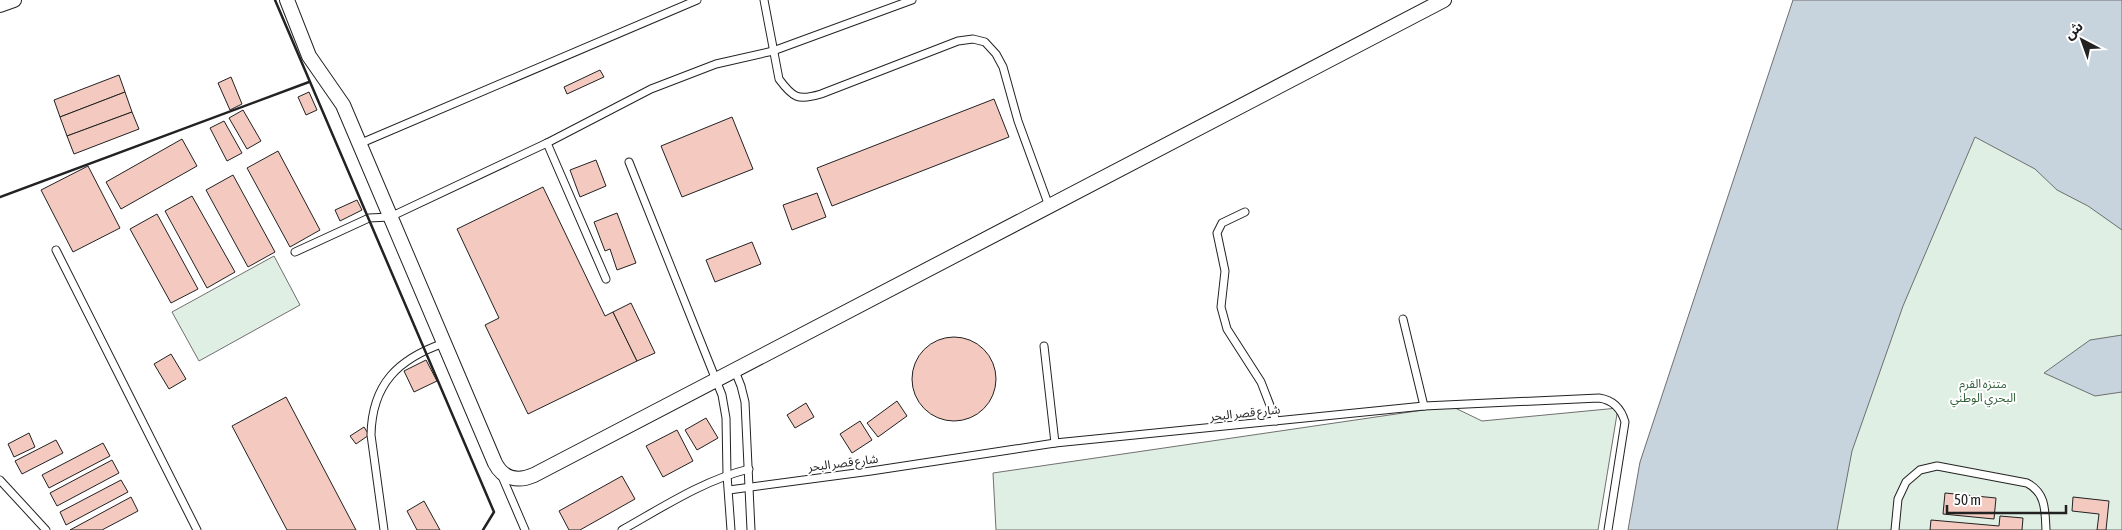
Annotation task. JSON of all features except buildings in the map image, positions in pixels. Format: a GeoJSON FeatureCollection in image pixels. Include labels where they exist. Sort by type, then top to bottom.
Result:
{"type":"FeatureCollection","features":[{"type":"Feature","properties":{"kind":"street"},"geometry":{"type":"LineString","coordinates":[[0,5],[14,0]]}},
{"type":"Feature","properties":{"kind":"street"},"geometry":{"type":"LineString","coordinates":[[287,0],[310,56],[337,94],[498,469],[510,478],[526,479],[1444,0]]}},
{"type":"Feature","properties":{"kind":"lane"},"geometry":{"type":"LineString","coordinates":[[359,144],[697,0]]}},
{"type":"Feature","properties":{"kind":"lane"},"geometry":{"type":"LineString","coordinates":[[764,0],[779,79],[797,98],[806,99],[958,41],[973,39],[985,42],[996,54],[1003,67],[1018,121],[1049,206]]}},
{"type":"Feature","properties":{"kind":"lane"},"geometry":{"type":"LineString","coordinates":[[294,252],[369,218],[390,217],[547,143],[651,89],[716,64],[773,51],[912,0]]}},
{"type":"Feature","properties":{"kind":"lane"},"geometry":{"type":"LineString","coordinates":[[547,143],[606,279]]}},
{"type":"Feature","properties":{"kind":"lane"},"geometry":{"type":"LineString","coordinates":[[629,162],[722,395],[726,418],[726,475],[729,490],[730,530]]}},
{"type":"Feature","properties":{"kind":"lane"},"geometry":{"type":"LineString","coordinates":[[1245,212],[1222,223],[1217,233],[1225,271],[1221,307],[1227,329],[1261,382],[1276,421]]}},
{"type":"Feature","properties":{"kind":"lane"},"geometry":{"type":"LineString","coordinates":[[56,250],[197,530]]}},
{"type":"Feature","properties":{"kind":"lane"},"geometry":{"type":"LineString","coordinates":[[1403,319],[1424,406]]}},
{"type":"Feature","properties":{"kind":"lane"},"geometry":{"type":"LineString","coordinates":[[384,530],[371,435],[371,423],[377,400],[388,379],[404,362],[425,350],[444,343]]}},
{"type":"Feature","properties":{"kind":"lane"},"geometry":{"type":"LineString","coordinates":[[1044,346],[1054,443]]}},
{"type":"Feature","properties":{"kind":"lane"},"geometry":{"type":"LineString","coordinates":[[735,371],[744,394],[750,469],[751,530]]}},
{"type":"Feature","properties":{"kind":"lane","name":"شارع قصر البحر"},"geometry":{"type":"LineString","coordinates":[[729,490],[871,471],[1054,443],[1424,406],[1599,398],[1614,404],[1623,416],[1625,427],[1608,530]]}},
{"type":"Feature","properties":{"kind":"lane"},"geometry":{"type":"LineString","coordinates":[[1895,530],[1898,499],[1906,482],[1920,470],[1937,466],[2027,483],[2036,488],[2044,502],[2046,530]]}},
{"type":"Feature","properties":{"kind":"lane"},"geometry":{"type":"LineString","coordinates":[[498,469],[525,530]]}},
{"type":"Feature","properties":{"kind":"lane"},"geometry":{"type":"LineString","coordinates":[[622,530],[706,484],[726,475],[750,469]]}},
{"type":"Feature","properties":{"kind":"lane"},"geometry":{"type":"LineString","coordinates":[[0,480],[46,530]]}},
{"type":"Feature","properties":{"kind":"green space","name":"متنزه القرم البحري الوطني"},"geometry":{"type":"Polygon","coordinates":[[[1964,0],[2122,0],[2122,530],[1791,530],[1964,0]]]}},
{"type":"Feature","properties":{"kind":"green space"},"geometry":{"type":"Polygon","coordinates":[[[274,256],[300,305],[199,361],[172,312],[274,256]]]}},
{"type":"Feature","properties":{"kind":"green space"},"geometry":{"type":"Polygon","coordinates":[[[1451,406],[1482,421],[1618,408],[1598,530],[996,530],[993,473],[1451,406]]]}},
{"type":"Feature","properties":{"kind":"shaded area"},"geometry":{"type":"Polygon","coordinates":[[[1793,0],[2122,0],[2122,230],[2088,206],[2057,190],[2035,169],[1975,137],[1903,306],[1852,451],[1837,530],[1628,530],[1640,462],[1793,0]]]}},
{"type":"Feature","properties":{"kind":"shaded area"},"geometry":{"type":"Polygon","coordinates":[[[2122,335],[2122,392],[2095,396],[2044,373],[2090,340],[2122,335]]]}},
{"type":"Feature","properties":{"kind":"wall"},"geometry":{"type":"LineString","coordinates":[[275,0],[494,512],[483,530]]}},
{"type":"Feature","properties":{"kind":"wall"},"geometry":{"type":"LineString","coordinates":[[0,197],[309,82]]}}]}
